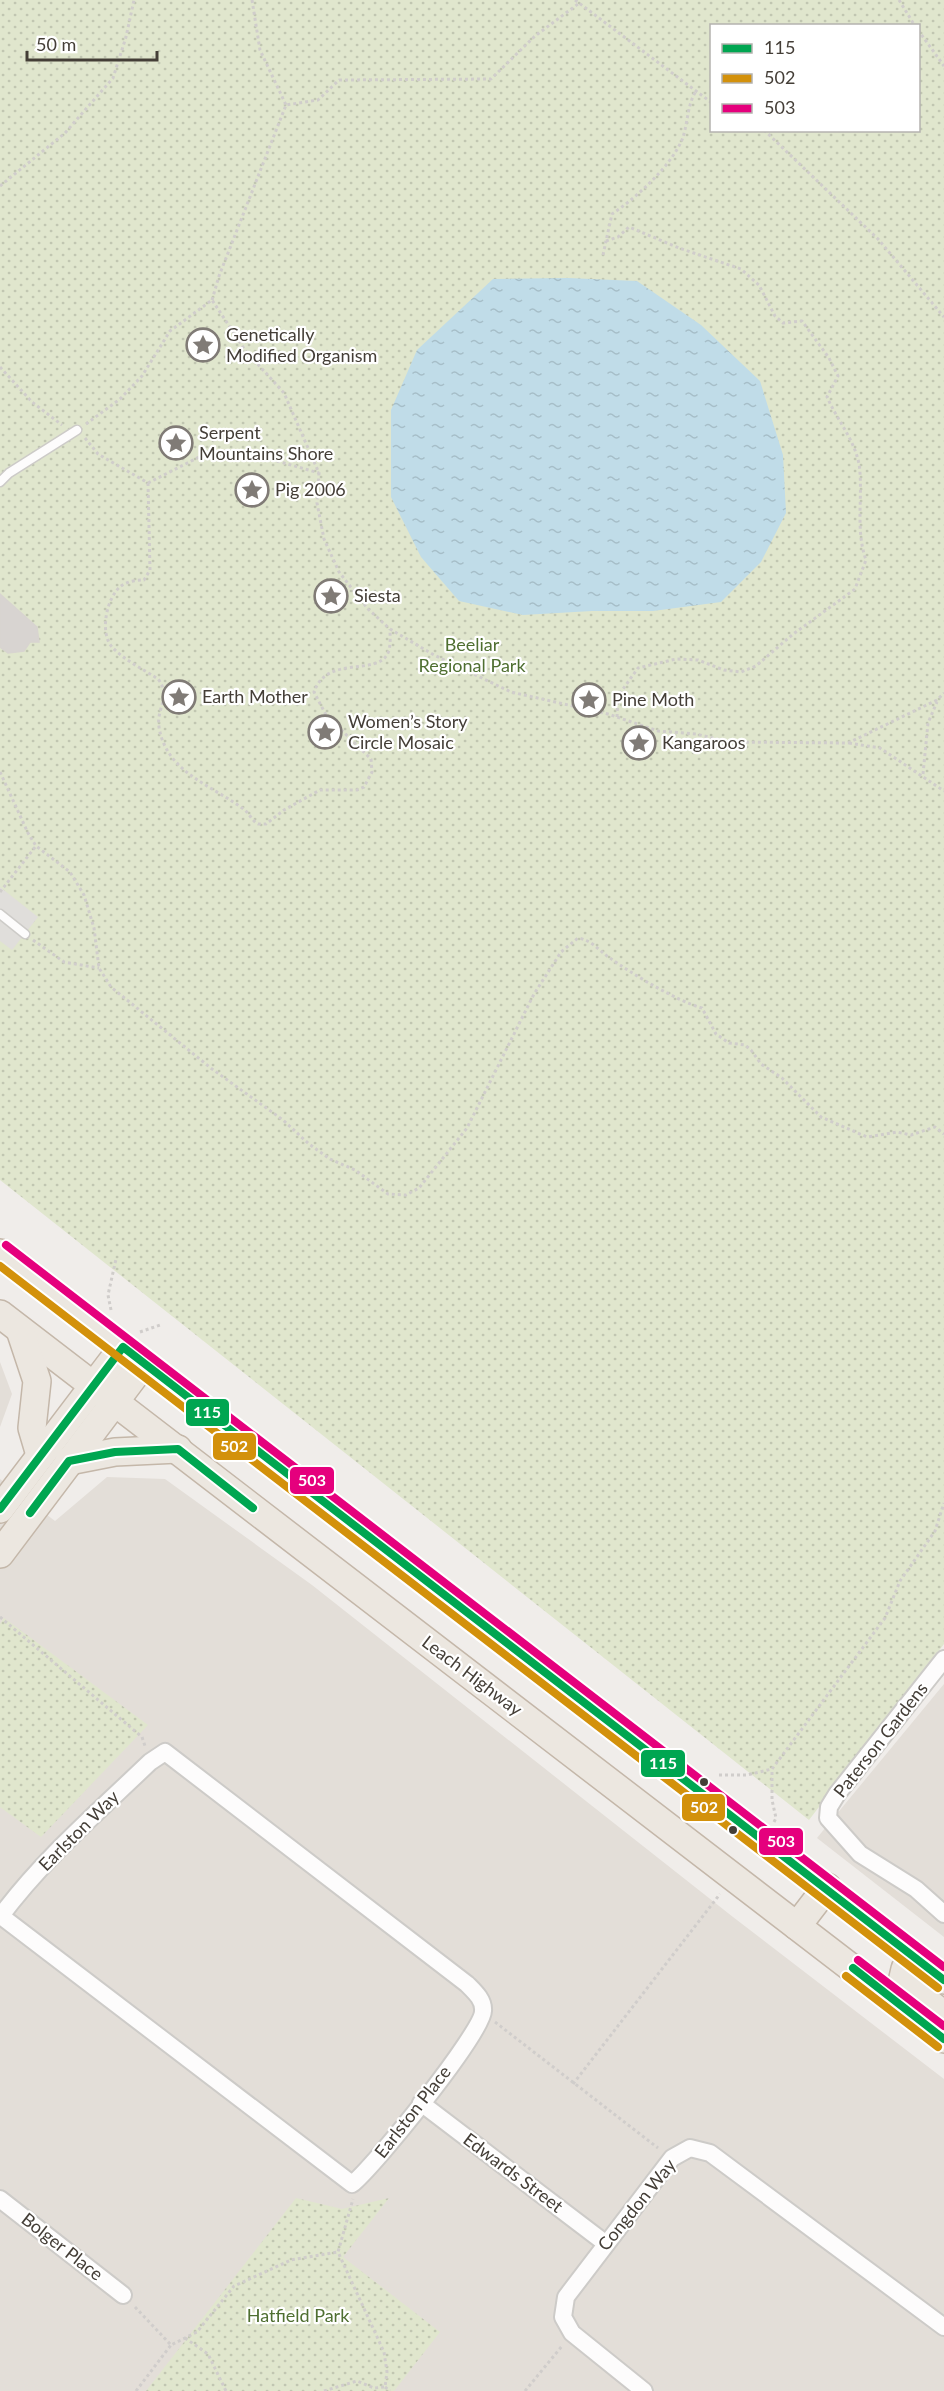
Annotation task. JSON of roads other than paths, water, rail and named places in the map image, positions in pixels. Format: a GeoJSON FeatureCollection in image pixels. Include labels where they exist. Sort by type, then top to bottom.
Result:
{"type":"FeatureCollection","features":[{"type":"Feature","properties":{"kind":"highway"},"geometry":{"type":"LineString","coordinates":[[0,1253],[130,1340],[144,1363],[827,1887],[934,1972]]}},
{"type":"Feature","properties":{"kind":"highway"},"geometry":{"type":"LineString","coordinates":[[10,1322],[37,1381],[32,1428],[40,1455]]}},
{"type":"Feature","properties":{"kind":"highway","name":"Leach Highway"},"geometry":{"type":"LineString","coordinates":[[10,1322],[944,2039]]}},
{"type":"Feature","properties":{"kind":"highway"},"geometry":{"type":"LineString","coordinates":[[0,1509],[93,1385],[130,1340]]}},
{"type":"Feature","properties":{"kind":"highway"},"geometry":{"type":"LineString","coordinates":[[0,1554],[144,1363]]}},
{"type":"Feature","properties":{"kind":"highway"},"geometry":{"type":"LineString","coordinates":[[69,1461],[89,1459],[115,1452],[178,1449]]}},
{"type":"Feature","properties":{"kind":"highway"},"geometry":{"type":"LineString","coordinates":[[797,1926],[827,1887]]}},
{"type":"Feature","properties":{"kind":"highway"},"geometry":{"type":"LineString","coordinates":[[934,1972],[905,1969],[902,1982],[944,2016]]}},
{"type":"Feature","properties":{"kind":"street","name":"Paterson Gardens"},"geometry":{"type":"LineString","coordinates":[[944,1659],[837,1794],[830,1807],[828,1818],[860,1854],[916,1889],[944,1914]]}},
{"type":"Feature","properties":{"kind":"street","name":"Earlston Way"},"geometry":{"type":"LineString","coordinates":[[1,1917],[40,1869],[150,1762],[165,1752],[467,1984],[482,2002],[484,2013]]}},
{"type":"Feature","properties":{"kind":"street","name":"Earlston Place"},"geometry":{"type":"LineString","coordinates":[[1,1917],[339,2177],[352,2184],[421,2103],[474,2034],[484,2013]]}},
{"type":"Feature","properties":{"kind":"street","name":"Edwards Street"},"geometry":{"type":"LineString","coordinates":[[421,2103],[605,2243]]}},
{"type":"Feature","properties":{"kind":"street","name":"Congdon Way"},"geometry":{"type":"LineString","coordinates":[[644,2391],[572,2333],[563,2317],[566,2297],[672,2158],[690,2148],[710,2153],[944,2327]]}},
{"type":"Feature","properties":{"kind":"street","name":"Bolger Place"},"geometry":{"type":"LineString","coordinates":[[0,2199],[123,2295]]}},
{"type":"Feature","properties":{"kind":"lane"},"geometry":{"type":"LineString","coordinates":[[0,482],[9,473],[77,430]]}},
{"type":"Feature","properties":{"kind":"lane"},"geometry":{"type":"LineString","coordinates":[[0,914],[25,934]]}},
{"type":"Feature","properties":{"kind":"water"},"geometry":{"type":"Polygon","coordinates":[[[568,278],[637,281],[701,325],[760,381],[783,455],[786,513],[761,562],[721,602],[653,611],[592,611],[523,615],[459,601],[421,557],[391,497],[391,410],[417,350],[493,279],[568,278]]]}},
{"type":"Feature","properties":{"kind":"place","name":"Genetically Modified Organism"},"geometry":{"type":"Point","coordinates":[203,345]}},
{"type":"Feature","properties":{"kind":"place","name":"Serpent Mountains Shore"},"geometry":{"type":"Point","coordinates":[176,443]}},
{"type":"Feature","properties":{"kind":"place","name":"Pig 2006"},"geometry":{"type":"Point","coordinates":[252,490]}},
{"type":"Feature","properties":{"kind":"place","name":"Siesta"},"geometry":{"type":"Point","coordinates":[331,596]}},
{"type":"Feature","properties":{"kind":"place","name":"Earth Mother"},"geometry":{"type":"Point","coordinates":[179,697]}},
{"type":"Feature","properties":{"kind":"place","name":"Pine Moth"},"geometry":{"type":"Point","coordinates":[589,700]}},
{"type":"Feature","properties":{"kind":"place","name":"Women’s Story Circle Mosaic"},"geometry":{"type":"Point","coordinates":[325,732]}},
{"type":"Feature","properties":{"kind":"place","name":"Kangaroos"},"geometry":{"type":"Point","coordinates":[639,743]}},
{"type":"Feature","properties":{"kind":"park label","name":"Beeliar Regional Park"},"geometry":{"type":"Point","coordinates":[472,655]}},
{"type":"Feature","properties":{"kind":"park label","name":"Hatfield Park"},"geometry":{"type":"Point","coordinates":[298,2316]}}]}
